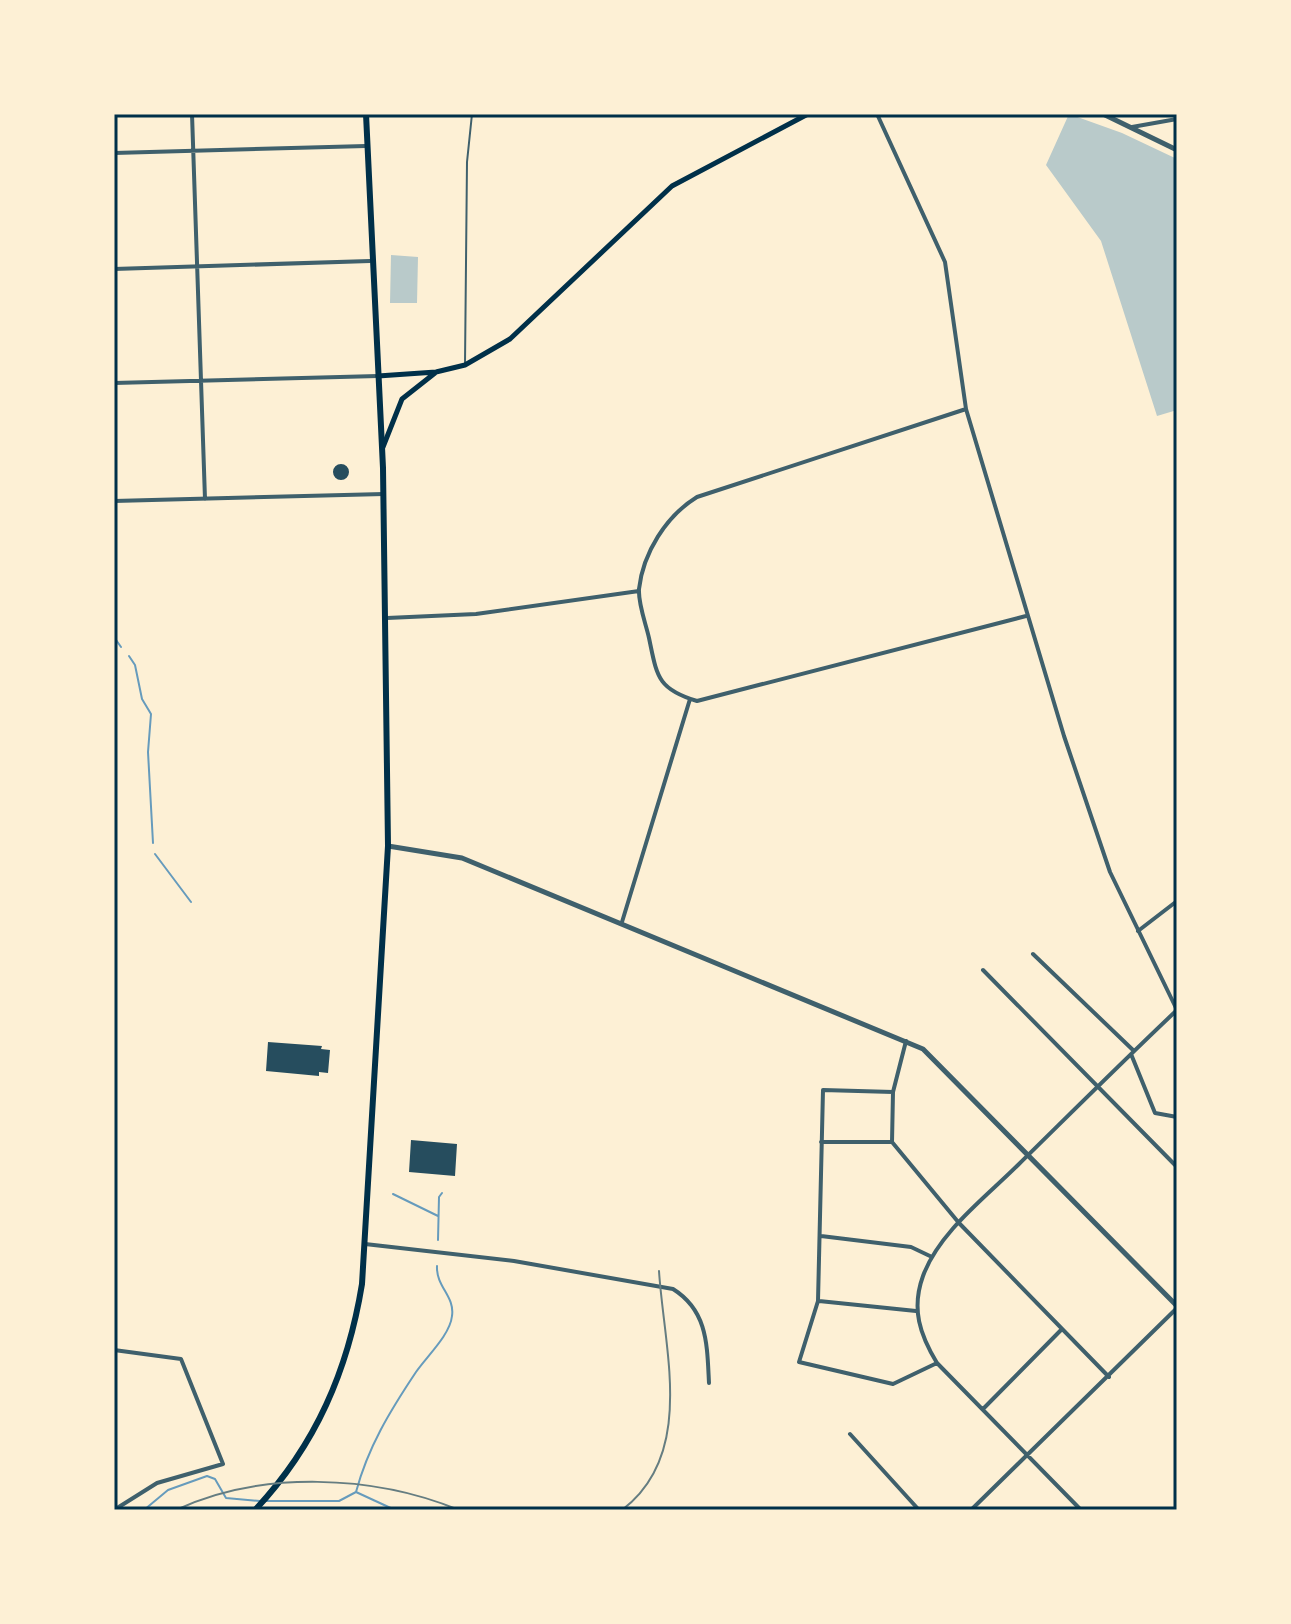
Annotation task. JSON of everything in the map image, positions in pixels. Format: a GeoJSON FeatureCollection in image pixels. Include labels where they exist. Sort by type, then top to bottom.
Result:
{"type":"FeatureCollection","features":[{"type":"Feature","properties":{"kind":"main road"},"geometry":{"type":"LineString","coordinates":[[255,1510],[300,1455],[326,1407],[354,1331],[365,1244],[388,846],[384,494],[370,261],[366,114]]}},
{"type":"Feature","properties":{"kind":"main road"},"geometry":{"type":"LineString","coordinates":[[378,376],[436,372],[465,365],[510,339],[672,186],[808,114]]}},
{"type":"Feature","properties":{"kind":"main road"},"geometry":{"type":"LineString","coordinates":[[382,448],[402,399],[436,372]]}},
{"type":"Feature","properties":{"kind":"street"},"geometry":{"type":"LineString","coordinates":[[192,114],[205,499]]}},
{"type":"Feature","properties":{"kind":"street"},"geometry":{"type":"LineString","coordinates":[[877,114],[945,262],[966,409],[1026,616],[1110,872],[1177,1010],[1044,1135],[1029,1155],[959,1223],[932,1257],[922,1278],[916,1311],[921,1336],[937,1363],[1081,1510]]}},
{"type":"Feature","properties":{"kind":"street"},"geometry":{"type":"LineString","coordinates":[[1103,114],[1177,150]]}},
{"type":"Feature","properties":{"kind":"street"},"geometry":{"type":"LineString","coordinates":[[1129,127],[1177,119]]}},
{"type":"Feature","properties":{"kind":"street"},"geometry":{"type":"LineString","coordinates":[[114,153],[366,146]]}},
{"type":"Feature","properties":{"kind":"street"},"geometry":{"type":"LineString","coordinates":[[114,269],[370,261]]}},
{"type":"Feature","properties":{"kind":"street"},"geometry":{"type":"LineString","coordinates":[[114,383],[378,376]]}},
{"type":"Feature","properties":{"kind":"street"},"geometry":{"type":"LineString","coordinates":[[966,409],[697,497],[684,504],[661,531],[648,558],[639,591],[658,678],[674,694],[697,701],[1026,616]]}},
{"type":"Feature","properties":{"kind":"street"},"geometry":{"type":"LineString","coordinates":[[114,501],[384,494]]}},
{"type":"Feature","properties":{"kind":"street"},"geometry":{"type":"LineString","coordinates":[[387,618],[476,614],[639,591]]}},
{"type":"Feature","properties":{"kind":"street"},"geometry":{"type":"LineString","coordinates":[[622,922],[690,699]]}},
{"type":"Feature","properties":{"kind":"street"},"geometry":{"type":"LineString","coordinates":[[388,846],[462,858],[906,1041],[934,1058],[1177,1307],[971,1510]]}},
{"type":"Feature","properties":{"kind":"street"},"geometry":{"type":"LineString","coordinates":[[1138,931],[1177,901]]}},
{"type":"Feature","properties":{"kind":"street"},"geometry":{"type":"LineString","coordinates":[[1033,954],[1133,1052],[1155,1113],[1177,1117]]}},
{"type":"Feature","properties":{"kind":"street"},"geometry":{"type":"LineString","coordinates":[[983,970],[1177,1167]]}},
{"type":"Feature","properties":{"kind":"street"},"geometry":{"type":"LineString","coordinates":[[906,1041],[893,1092],[892,1142],[959,1223],[1109,1377]]}},
{"type":"Feature","properties":{"kind":"street"},"geometry":{"type":"LineString","coordinates":[[893,1092],[823,1090],[818,1301],[799,1362],[893,1384],[937,1363]]}},
{"type":"Feature","properties":{"kind":"street"},"geometry":{"type":"LineString","coordinates":[[821,1142],[892,1142]]}},
{"type":"Feature","properties":{"kind":"street"},"geometry":{"type":"LineString","coordinates":[[821,1236],[911,1247],[932,1257]]}},
{"type":"Feature","properties":{"kind":"street"},"geometry":{"type":"LineString","coordinates":[[365,1244],[514,1261],[673,1289],[687,1297],[701,1318],[709,1383]]}},
{"type":"Feature","properties":{"kind":"street"},"geometry":{"type":"LineString","coordinates":[[818,1301],[916,1311]]}},
{"type":"Feature","properties":{"kind":"street"},"geometry":{"type":"LineString","coordinates":[[983,1409],[1062,1329]]}},
{"type":"Feature","properties":{"kind":"street"},"geometry":{"type":"LineString","coordinates":[[114,1350],[181,1359],[223,1464],[157,1483],[114,1510]]}},
{"type":"Feature","properties":{"kind":"street"},"geometry":{"type":"LineString","coordinates":[[850,1434],[919,1510]]}},
{"type":"Feature","properties":{"kind":"lane"},"geometry":{"type":"LineString","coordinates":[[465,365],[466,173],[472,114]]}},
{"type":"Feature","properties":{"kind":"shaded area"},"geometry":{"type":"Polygon","coordinates":[[[1069,114],[1122,133],[1177,159],[1177,410],[1157,416],[1101,241],[1046,165],[1069,114]]]}},
{"type":"Feature","properties":{"kind":"shaded area"},"geometry":{"type":"Polygon","coordinates":[[[391,255],[418,257],[417,303],[390,303],[391,255]]]}},
{"type":"Feature","properties":{"kind":"building"},"geometry":{"type":"Polygon","coordinates":[[[341,464],[347,466],[347,478],[341,480],[335,478],[333,472],[335,466],[341,464]]]}},
{"type":"Feature","properties":{"kind":"building"},"geometry":{"type":"Polygon","coordinates":[[[268,1042],[322,1046],[321,1049],[330,1050],[328,1073],[319,1072],[319,1076],[266,1071],[268,1042]]]}},
{"type":"Feature","properties":{"kind":"building"},"geometry":{"type":"Polygon","coordinates":[[[411,1140],[457,1144],[455,1176],[409,1172],[411,1140]]]}},
{"type":"Feature","properties":{"kind":"waterway"},"geometry":{"type":"LineString","coordinates":[[114,637],[121,647]]}},
{"type":"Feature","properties":{"kind":"waterway"},"geometry":{"type":"LineString","coordinates":[[129,656],[135,665],[142,699],[151,714],[148,752],[153,843]]}},
{"type":"Feature","properties":{"kind":"waterway"},"geometry":{"type":"LineString","coordinates":[[155,854],[191,902]]}},
{"type":"Feature","properties":{"kind":"waterway"},"geometry":{"type":"LineString","coordinates":[[438,1240],[439,1197],[442,1193]]}},
{"type":"Feature","properties":{"kind":"waterway"},"geometry":{"type":"LineString","coordinates":[[393,1194],[438,1216]]}},
{"type":"Feature","properties":{"kind":"waterway"},"geometry":{"type":"LineString","coordinates":[[266,1501],[339,1501],[356,1492],[373,1445],[389,1415],[416,1372],[443,1338],[450,1323],[451,1303],[439,1280],[437,1266]]}},
{"type":"Feature","properties":{"kind":"waterway"},"geometry":{"type":"LineString","coordinates":[[144,1510],[168,1490],[207,1476],[215,1479],[226,1498],[260,1501]]}},
{"type":"Feature","properties":{"kind":"waterway"},"geometry":{"type":"LineString","coordinates":[[356,1492],[395,1510]]}},
{"type":"Feature","properties":{"kind":"waterway"},"geometry":{"type":"LineString","coordinates":[[464,1510],[472,1510]]}},
{"type":"Feature","properties":{"kind":"railway"},"geometry":{"type":"LineString","coordinates":[[622,1510],[645,1487],[660,1460],[668,1431],[669,1367],[659,1271]]}},
{"type":"Feature","properties":{"kind":"railway"},"geometry":{"type":"LineString","coordinates":[[176,1510],[244,1488],[318,1482],[391,1490],[459,1510]]}}]}
